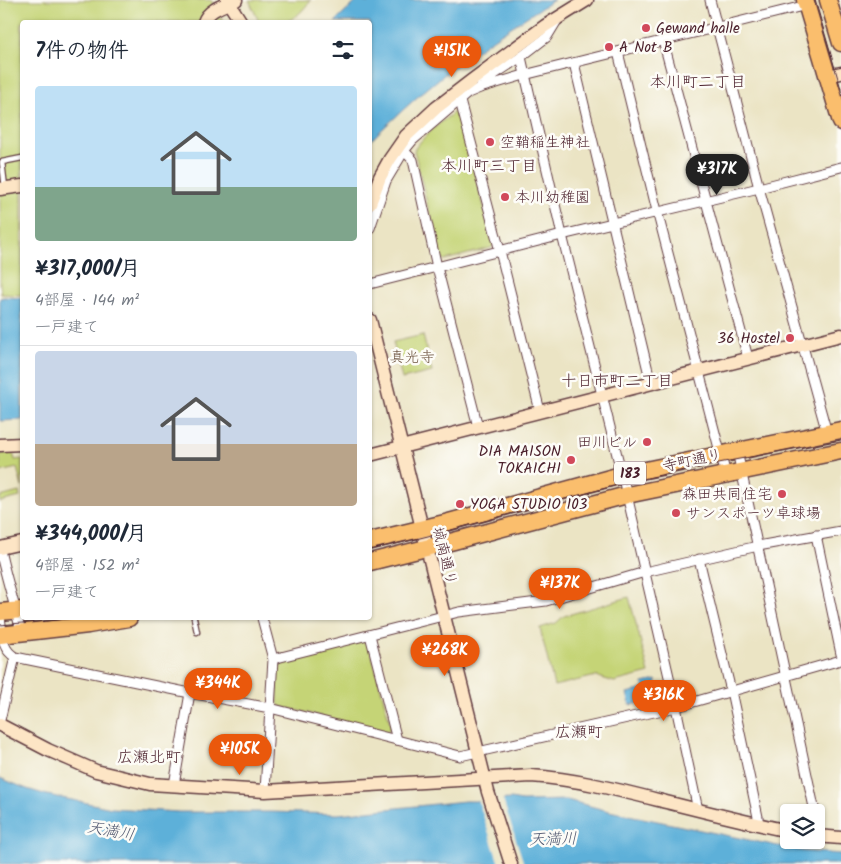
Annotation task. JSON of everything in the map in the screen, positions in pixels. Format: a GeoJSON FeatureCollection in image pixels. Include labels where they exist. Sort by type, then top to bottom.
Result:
{"type":"FeatureCollection","features":[{"type":"Feature","properties":{"kind":"highway"},"geometry":{"type":"LineString","coordinates":[[828,0],[841,43]]}},
{"type":"Feature","properties":{"kind":"highway"},"geometry":{"type":"LineString","coordinates":[[806,2],[834,74],[841,122]]}},
{"type":"Feature","properties":{"kind":"highway","name":"寺町通り"},"geometry":{"type":"LineString","coordinates":[[372,541],[422,529],[621,475],[834,431]]}},
{"type":"Feature","properties":{"kind":"highway","name":"寺町通り"},"geometry":{"type":"LineString","coordinates":[[372,562],[627,495],[841,451]]}},
{"type":"Feature","properties":{"kind":"highway"},"geometry":{"type":"LineString","coordinates":[[0,612],[20,610]]}},
{"type":"Feature","properties":{"kind":"highway"},"geometry":{"type":"LineString","coordinates":[[1,635],[117,620]]}},
{"type":"Feature","properties":{"kind":"street"},"geometry":{"type":"LineString","coordinates":[[372,198],[380,177],[406,136],[436,108],[559,17],[587,0]]}},
{"type":"Feature","properties":{"kind":"street"},"geometry":{"type":"LineString","coordinates":[[710,0],[802,344],[834,431]]}},
{"type":"Feature","properties":{"kind":"street"},"geometry":{"type":"LineString","coordinates":[[204,20],[209,13],[232,1],[240,20]]}},
{"type":"Feature","properties":{"kind":"street"},"geometry":{"type":"LineString","coordinates":[[372,222],[386,181],[404,151],[413,140],[468,93],[524,75],[806,2]]}},
{"type":"Feature","properties":{"kind":"street"},"geometry":{"type":"LineString","coordinates":[[471,81],[489,78],[521,57],[547,36],[559,17]]}},
{"type":"Feature","properties":{"kind":"street"},"geometry":{"type":"LineString","coordinates":[[663,40],[748,358]]}},
{"type":"Feature","properties":{"kind":"street"},"geometry":{"type":"LineString","coordinates":[[618,52],[699,371],[729,453],[758,546],[813,804]]}},
{"type":"Feature","properties":{"kind":"street"},"geometry":{"type":"LineString","coordinates":[[521,57],[562,235],[627,495],[698,810]]}},
{"type":"Feature","properties":{"kind":"street"},"geometry":{"type":"LineString","coordinates":[[574,63],[651,383]]}},
{"type":"Feature","properties":{"kind":"street"},"geometry":{"type":"LineString","coordinates":[[460,101],[540,411]]}},
{"type":"Feature","properties":{"kind":"street"},"geometry":{"type":"LineString","coordinates":[[404,151],[413,160],[437,267],[478,427]]}},
{"type":"Feature","properties":{"kind":"street"},"geometry":{"type":"LineString","coordinates":[[372,283],[657,211],[706,201],[841,167]]}},
{"type":"Feature","properties":{"kind":"street"},"geometry":{"type":"LineString","coordinates":[[3,189],[20,186]]}},
{"type":"Feature","properties":{"kind":"street","name":"城南通り"},"geometry":{"type":"LineString","coordinates":[[372,328],[478,752],[511,864]]}},
{"type":"Feature","properties":{"kind":"street"},"geometry":{"type":"LineString","coordinates":[[372,454],[841,335]]}},
{"type":"Feature","properties":{"kind":"street"},"geometry":{"type":"LineString","coordinates":[[0,445],[20,444]]}},
{"type":"Feature","properties":{"kind":"street"},"geometry":{"type":"LineString","coordinates":[[729,453],[734,473]]}},
{"type":"Feature","properties":{"kind":"street"},"geometry":{"type":"LineString","coordinates":[[273,659],[459,612],[546,601],[645,572],[699,559],[841,531]]}},
{"type":"Feature","properties":{"kind":"street"},"geometry":{"type":"LineString","coordinates":[[816,536],[841,654]]}},
{"type":"Feature","properties":{"kind":"street"},"geometry":{"type":"LineString","coordinates":[[20,543],[0,549],[13,600],[20,610]]}},
{"type":"Feature","properties":{"kind":"street"},"geometry":{"type":"LineString","coordinates":[[699,559],[758,816],[758,824]]}},
{"type":"Feature","properties":{"kind":"street"},"geometry":{"type":"LineString","coordinates":[[0,616],[4,647],[15,658],[270,708],[460,756],[676,708],[841,660]]}},
{"type":"Feature","properties":{"kind":"street"},"geometry":{"type":"LineString","coordinates":[[20,620],[21,632]]}},
{"type":"Feature","properties":{"kind":"street"},"geometry":{"type":"LineString","coordinates":[[263,620],[273,659],[265,791]]}},
{"type":"Feature","properties":{"kind":"street"},"geometry":{"type":"LineString","coordinates":[[370,635],[397,740]]}},
{"type":"Feature","properties":{"kind":"street"},"geometry":{"type":"LineString","coordinates":[[0,720],[15,658]]}},
{"type":"Feature","properties":{"kind":"street"},"geometry":{"type":"LineString","coordinates":[[174,785],[190,693]]}},
{"type":"Feature","properties":{"kind":"street"},"geometry":{"type":"LineString","coordinates":[[0,725],[48,750],[96,771],[150,784],[265,791],[531,776],[598,785],[780,829]]}},
{"type":"Feature","properties":{"kind":"street"},"geometry":{"type":"LineString","coordinates":[[825,837],[841,838]]}},
{"type":"Feature","properties":{"kind":"lane"},"geometry":{"type":"LineString","coordinates":[[3,189],[2,162],[20,158]]}},
{"type":"Feature","properties":{"kind":"lane"},"geometry":{"type":"LineString","coordinates":[[194,620],[197,632]]}},
{"type":"Feature","properties":{"kind":"green space"},"geometry":{"type":"Polygon","coordinates":[[[0,0],[211,0],[222,20],[20,20],[20,295],[1,294],[0,0]]]}},
{"type":"Feature","properties":{"kind":"green space"},"geometry":{"type":"Polygon","coordinates":[[[249,0],[311,0],[299,14],[289,20],[258,20],[249,0]]]}},
{"type":"Feature","properties":{"kind":"green space"},"geometry":{"type":"Polygon","coordinates":[[[456,111],[459,112],[494,245],[491,248],[445,260],[440,257],[414,150],[428,134],[456,111]]]}},
{"type":"Feature","properties":{"kind":"green space","name":"真光寺"},"geometry":{"type":"Polygon","coordinates":[[[423,335],[432,372],[402,379],[393,342],[423,335]]]}},
{"type":"Feature","properties":{"kind":"green space"},"geometry":{"type":"Polygon","coordinates":[[[13,453],[15,460],[20,459],[20,479],[17,468],[0,472],[0,454],[13,453]]]}},
{"type":"Feature","properties":{"kind":"green space"},"geometry":{"type":"Polygon","coordinates":[[[19,492],[20,497],[0,502],[0,497],[19,492]]]}},
{"type":"Feature","properties":{"kind":"green space"},"geometry":{"type":"Polygon","coordinates":[[[629,597],[649,673],[614,682],[596,676],[554,686],[540,628],[556,623],[564,616],[629,597]]]}},
{"type":"Feature","properties":{"kind":"green space"},"geometry":{"type":"Polygon","coordinates":[[[363,641],[369,644],[391,727],[387,732],[279,706],[277,668],[283,661],[363,641]]]}},
{"type":"Feature","properties":{"kind":"water"},"geometry":{"type":"Polygon","coordinates":[[[358,0],[368,3],[370,0],[554,0],[514,25],[438,79],[372,140],[372,20],[337,20],[358,0]]]}},
{"type":"Feature","properties":{"kind":"water"},"geometry":{"type":"Polygon","coordinates":[[[0,298],[20,298],[20,420],[0,421],[0,298]]]}},
{"type":"Feature","properties":{"kind":"water"},"geometry":{"type":"Polygon","coordinates":[[[656,680],[660,699],[630,705],[627,693],[644,689],[643,683],[656,680]]]}},
{"type":"Feature","properties":{"kind":"water","name":"天満川"},"geometry":{"type":"Polygon","coordinates":[[[0,778],[47,795],[112,808],[179,812],[338,814],[465,801],[511,799],[522,801],[567,800],[609,811],[780,846],[780,849],[841,854],[841,864],[0,864],[0,778]]]}},
{"type":"Feature","properties":{"kind":"pier"},"geometry":{"type":"Polygon","coordinates":[[[502,797],[524,864],[499,864],[478,800],[502,797]]]}},
{"type":"Feature","properties":{"kind":"tram line"},"geometry":{"type":"LineString","coordinates":[[815,0],[841,89]]}},
{"type":"Feature","properties":{"kind":"tram line"},"geometry":{"type":"LineString","coordinates":[[372,550],[649,478],[731,460],[841,440]]}},
{"type":"Feature","properties":{"kind":"tram line"},"geometry":{"type":"LineString","coordinates":[[0,625],[56,620]]}},
{"type":"Feature","properties":{"kind":"place","name":"Gewand halle"},"geometry":{"type":"Point","coordinates":[646,28]}},
{"type":"Feature","properties":{"kind":"place","name":"A Not B"},"geometry":{"type":"Point","coordinates":[609,47]}},
{"type":"Feature","properties":{"kind":"place","name":"空鞘稲生神社"},"geometry":{"type":"Point","coordinates":[490,142]}},
{"type":"Feature","properties":{"kind":"place","name":"本川幼稚園"},"geometry":{"type":"Point","coordinates":[505,197]}},
{"type":"Feature","properties":{"kind":"place","name":"36 Hostel"},"geometry":{"type":"Point","coordinates":[790,338]}},
{"type":"Feature","properties":{"kind":"place","name":"田川ビル"},"geometry":{"type":"Point","coordinates":[647,442]}},
{"type":"Feature","properties":{"kind":"place","name":"DIA MAISON TOKAICHI"},"geometry":{"type":"Point","coordinates":[571,460]}},
{"type":"Feature","properties":{"kind":"place","name":"森田共同住宅"},"geometry":{"type":"Point","coordinates":[782,494]}},
{"type":"Feature","properties":{"kind":"place","name":"YOGA STUDIO 103"},"geometry":{"type":"Point","coordinates":[460,504]}},
{"type":"Feature","properties":{"kind":"place","name":"サンスポーツ卓球場"},"geometry":{"type":"Point","coordinates":[676,513]}},
{"type":"Feature","properties":{"kind":"district","name":"本川町二丁目"},"geometry":{"type":"Point","coordinates":[698,81]}},
{"type":"Feature","properties":{"kind":"district","name":"本川町三丁目"},"geometry":{"type":"Point","coordinates":[489,165]}},
{"type":"Feature","properties":{"kind":"district","name":"十日市町二丁目"},"geometry":{"type":"Point","coordinates":[617,380]}},
{"type":"Feature","properties":{"kind":"district","name":"広瀬町"},"geometry":{"type":"Point","coordinates":[579,731]}},
{"type":"Feature","properties":{"kind":"district","name":"広瀬北町"},"geometry":{"type":"Point","coordinates":[149,756]}}]}
